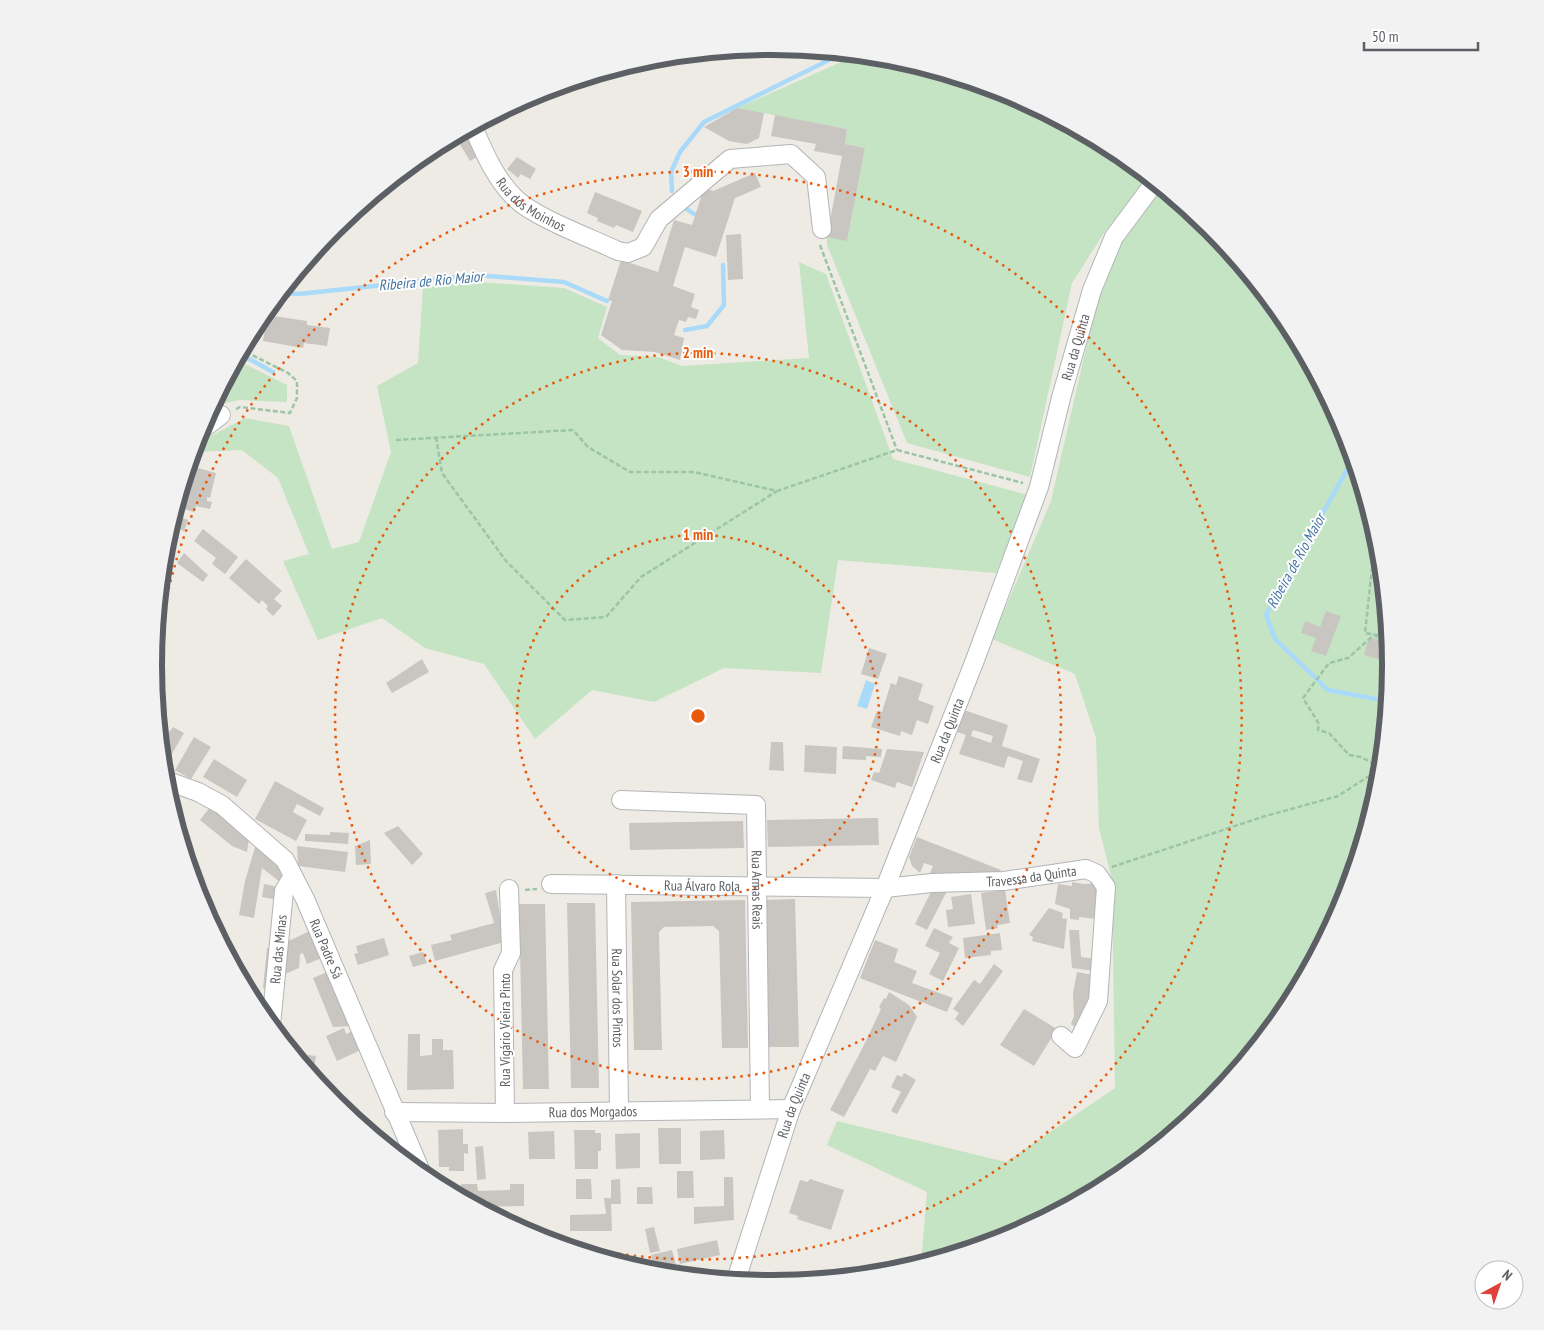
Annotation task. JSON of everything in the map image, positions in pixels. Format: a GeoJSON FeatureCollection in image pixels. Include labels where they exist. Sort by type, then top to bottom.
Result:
{"type":"FeatureCollection","features":[{"type":"Feature","properties":{"kind":"street","name":"Rua dos Moinhos"},"geometry":{"type":"LineString","coordinates":[[475,132],[492,170],[515,199],[530,209],[618,251],[628,253],[643,247],[659,219],[730,159],[790,154],[816,177],[822,229]]}},
{"type":"Feature","properties":{"kind":"street","name":"Rua da Quinta"},"geometry":{"type":"LineString","coordinates":[[738,1274],[791,1109],[885,888],[975,660],[1039,487],[1062,394],[1092,290],[1114,238],[1151,187]]}},
{"type":"Feature","properties":{"kind":"street"},"geometry":{"type":"LineString","coordinates":[[213,420],[220,415]]}},
{"type":"Feature","properties":{"kind":"street","name":"Rua Padre Sá"},"geometry":{"type":"LineString","coordinates":[[174,783],[198,792],[222,805],[285,860],[305,899],[415,1159]]}},
{"type":"Feature","properties":{"kind":"street","name":"Rua Armas Reais"},"geometry":{"type":"LineString","coordinates":[[621,800],[756,805],[760,1110]]}},
{"type":"Feature","properties":{"kind":"street","name":"Travessa da Quinta"},"geometry":{"type":"LineString","coordinates":[[885,888],[932,882],[1004,881],[1086,869],[1097,874]]}},
{"type":"Feature","properties":{"kind":"street"},"geometry":{"type":"LineString","coordinates":[[1061,1036],[1075,1048],[1098,1001],[1106,887],[1097,874]]}},
{"type":"Feature","properties":{"kind":"street","name":"Rua das Minas"},"geometry":{"type":"LineString","coordinates":[[272,1014],[284,890],[293,876]]}},
{"type":"Feature","properties":{"kind":"street","name":"Rua Álvaro Rola"},"geometry":{"type":"LineString","coordinates":[[550,884],[885,888]]}},
{"type":"Feature","properties":{"kind":"street","name":"Rua Solar dos Pintos"},"geometry":{"type":"LineString","coordinates":[[616,884],[619,1110]]}},
{"type":"Feature","properties":{"kind":"street","name":"Rua Vigário Vieira Pinto"},"geometry":{"type":"LineString","coordinates":[[505,1113],[503,970],[512,953],[509,889]]}},
{"type":"Feature","properties":{"kind":"street","name":"Rua dos Morgados"},"geometry":{"type":"LineString","coordinates":[[394,1112],[505,1113],[791,1109]]}},
{"type":"Feature","properties":{"kind":"path"},"geometry":{"type":"LineString","coordinates":[[822,229],[820,246],[897,450]]}},
{"type":"Feature","properties":{"kind":"path"},"geometry":{"type":"LineString","coordinates":[[220,415],[240,408],[290,413],[297,398],[296,381],[288,374],[248,353]]}},
{"type":"Feature","properties":{"kind":"path"},"geometry":{"type":"LineString","coordinates":[[396,440],[573,430],[588,447],[630,472],[694,472],[777,491]]}},
{"type":"Feature","properties":{"kind":"path"},"geometry":{"type":"LineString","coordinates":[[436,437],[442,473],[506,561],[565,620],[606,617],[642,577],[777,491],[897,450],[1039,487]]}},
{"type":"Feature","properties":{"kind":"path"},"geometry":{"type":"LineString","coordinates":[[1373,561],[1365,633],[1381,636]]}},
{"type":"Feature","properties":{"kind":"path"},"geometry":{"type":"LineString","coordinates":[[1374,635],[1381,639]]}},
{"type":"Feature","properties":{"kind":"path"},"geometry":{"type":"LineString","coordinates":[[1374,635],[1348,658],[1329,663],[1303,698],[1320,724],[1318,730],[1329,733],[1349,755],[1361,757],[1374,764]]}},
{"type":"Feature","properties":{"kind":"path"},"geometry":{"type":"LineString","coordinates":[[1097,874],[1112,867],[1262,817],[1338,796],[1372,774]]}},
{"type":"Feature","properties":{"kind":"path"},"geometry":{"type":"LineString","coordinates":[[509,889],[533,890],[550,884]]}},
{"type":"Feature","properties":{"kind":"green space"},"geometry":{"type":"Polygon","coordinates":[[[847,59],[891,67],[968,87],[1005,101],[1077,137],[1144,182],[1102,236],[1072,283],[1030,477],[907,443],[827,245],[827,237],[847,240],[865,148],[845,144],[847,129],[737,108],[847,59]]]}},
{"type":"Feature","properties":{"kind":"green space"},"geometry":{"type":"Polygon","coordinates":[[[1156,192],[1174,206],[1231,263],[1279,326],[1319,395],[1336,432],[1350,469],[1361,507],[1377,585],[1381,625],[1381,705],[1377,745],[1370,784],[1350,861],[1319,935],[1279,1004],[1231,1067],[1174,1124],[1111,1172],[1077,1193],[1005,1229],[968,1243],[922,1256],[927,1192],[827,1145],[837,1121],[1006,1162],[1115,1088],[1112,880],[1099,828],[1096,738],[1075,674],[992,639],[1051,501],[1098,296],[1122,238],[1156,192]]]}},
{"type":"Feature","properties":{"kind":"green space"},"geometry":{"type":"Polygon","coordinates":[[[799,262],[826,274],[893,459],[1028,495],[996,573],[838,560],[821,673],[724,668],[654,702],[592,690],[535,739],[484,664],[425,648],[382,618],[318,640],[283,561],[309,554],[278,478],[242,450],[201,452],[205,439],[245,418],[289,426],[332,549],[359,542],[391,452],[377,386],[418,363],[423,287],[478,282],[564,288],[607,307],[598,338],[620,355],[658,357],[682,366],[809,358],[799,262]]]}},
{"type":"Feature","properties":{"kind":"green space"},"geometry":{"type":"Polygon","coordinates":[[[243,363],[287,385],[287,402],[239,400],[221,404],[243,363]]]}},
{"type":"Feature","properties":{"kind":"water"},"geometry":{"type":"Polygon","coordinates":[[[866,680],[875,684],[867,709],[857,706],[866,680]]]}},
{"type":"Feature","properties":{"kind":"building"},"geometry":{"type":"Polygon","coordinates":[[[737,108],[764,113],[759,138],[747,144],[729,141],[704,127],[737,108]]]}},
{"type":"Feature","properties":{"kind":"building"},"geometry":{"type":"Polygon","coordinates":[[[775,115],[847,129],[845,144],[865,148],[847,241],[827,237],[842,156],[814,151],[816,144],[771,136],[775,115]]]}},
{"type":"Feature","properties":{"kind":"building"},"geometry":{"type":"Polygon","coordinates":[[[470,135],[482,154],[470,161],[459,142],[470,135]]]}},
{"type":"Feature","properties":{"kind":"building"},"geometry":{"type":"Polygon","coordinates":[[[517,157],[536,169],[530,179],[521,174],[518,178],[507,169],[517,157]]]}},
{"type":"Feature","properties":{"kind":"building"},"geometry":{"type":"Polygon","coordinates":[[[755,173],[761,187],[735,198],[716,257],[685,247],[673,286],[695,294],[691,307],[699,310],[696,319],[688,317],[686,322],[679,320],[674,335],[684,338],[680,360],[655,352],[622,350],[601,335],[612,301],[608,300],[621,260],[658,272],[674,220],[692,225],[704,188],[713,191],[755,173]]]}},
{"type":"Feature","properties":{"kind":"building"},"geometry":{"type":"Polygon","coordinates":[[[595,192],[642,211],[633,232],[616,225],[614,228],[597,221],[598,218],[587,213],[595,192]]]}},
{"type":"Feature","properties":{"kind":"building"},"geometry":{"type":"Polygon","coordinates":[[[741,234],[743,279],[728,280],[726,235],[741,234]]]}},
{"type":"Feature","properties":{"kind":"building"},"geometry":{"type":"Polygon","coordinates":[[[272,316],[307,321],[307,325],[330,328],[327,346],[304,343],[303,348],[263,341],[265,325],[272,316]]]}},
{"type":"Feature","properties":{"kind":"building"},"geometry":{"type":"Polygon","coordinates":[[[195,467],[216,473],[210,498],[207,497],[207,501],[212,502],[210,509],[196,506],[194,512],[184,509],[195,467]]]}},
{"type":"Feature","properties":{"kind":"building"},"geometry":{"type":"Polygon","coordinates":[[[181,517],[188,520],[184,531],[178,529],[181,517]]]}},
{"type":"Feature","properties":{"kind":"building"},"geometry":{"type":"Polygon","coordinates":[[[203,529],[238,557],[225,574],[212,564],[216,558],[194,541],[203,529]]]}},
{"type":"Feature","properties":{"kind":"building"},"geometry":{"type":"Polygon","coordinates":[[[184,553],[208,575],[203,582],[177,563],[184,553]]]}},
{"type":"Feature","properties":{"kind":"building"},"geometry":{"type":"Polygon","coordinates":[[[246,559],[282,591],[274,599],[282,606],[273,616],[266,609],[268,606],[262,600],[259,604],[229,578],[246,559]]]}},
{"type":"Feature","properties":{"kind":"building"},"geometry":{"type":"Polygon","coordinates":[[[1326,611],[1341,616],[1326,656],[1311,651],[1316,638],[1301,633],[1305,621],[1320,627],[1326,611]]]}},
{"type":"Feature","properties":{"kind":"building"},"geometry":{"type":"Polygon","coordinates":[[[1369,637],[1381,641],[1382,660],[1364,655],[1369,637]]]}},
{"type":"Feature","properties":{"kind":"building"},"geometry":{"type":"Polygon","coordinates":[[[869,648],[887,654],[878,679],[861,674],[869,648]]]}},
{"type":"Feature","properties":{"kind":"building"},"geometry":{"type":"Polygon","coordinates":[[[422,659],[429,672],[392,693],[386,683],[422,659]]]}},
{"type":"Feature","properties":{"kind":"building"},"geometry":{"type":"Polygon","coordinates":[[[899,676],[923,684],[918,700],[934,706],[928,724],[917,720],[912,735],[901,731],[900,736],[871,727],[877,711],[882,712],[891,683],[896,685],[899,676]]]}},
{"type":"Feature","properties":{"kind":"building"},"geometry":{"type":"Polygon","coordinates":[[[964,710],[1008,725],[1002,746],[1040,759],[1032,783],[1017,779],[1023,761],[1008,756],[1004,768],[959,754],[966,735],[957,732],[964,710]],[[973,730],[971,736],[991,743],[993,736],[973,730]]]}},
{"type":"Feature","properties":{"kind":"building"},"geometry":{"type":"Polygon","coordinates":[[[173,727],[184,733],[169,758],[167,745],[166,736],[173,727]]]}},
{"type":"Feature","properties":{"kind":"building"},"geometry":{"type":"Polygon","coordinates":[[[194,737],[211,747],[191,779],[175,770],[194,737]]]}},
{"type":"Feature","properties":{"kind":"building"},"geometry":{"type":"Polygon","coordinates":[[[771,742],[783,742],[784,771],[769,770],[771,742]]]}},
{"type":"Feature","properties":{"kind":"building"},"geometry":{"type":"Polygon","coordinates":[[[805,745],[837,747],[836,774],[804,772],[805,745]]]}},
{"type":"Feature","properties":{"kind":"building"},"geometry":{"type":"Polygon","coordinates":[[[843,746],[882,749],[881,757],[866,756],[866,760],[842,759],[843,746]]]}},
{"type":"Feature","properties":{"kind":"building"},"geometry":{"type":"Polygon","coordinates":[[[887,749],[924,752],[912,787],[897,782],[895,788],[871,780],[874,772],[879,773],[887,749]]]}},
{"type":"Feature","properties":{"kind":"building"},"geometry":{"type":"Polygon","coordinates":[[[214,759],[247,780],[237,797],[203,777],[214,759]]]}},
{"type":"Feature","properties":{"kind":"building"},"geometry":{"type":"Polygon","coordinates":[[[275,781],[324,808],[320,816],[297,804],[293,812],[307,820],[296,841],[255,819],[275,781]]]}},
{"type":"Feature","properties":{"kind":"building"},"geometry":{"type":"Polygon","coordinates":[[[210,807],[249,839],[247,852],[232,846],[200,820],[210,807]]]}},
{"type":"Feature","properties":{"kind":"building"},"geometry":{"type":"Polygon","coordinates":[[[878,818],[879,845],[768,847],[767,820],[878,818]]]}},
{"type":"Feature","properties":{"kind":"building"},"geometry":{"type":"Polygon","coordinates":[[[743,821],[744,848],[630,850],[629,823],[743,821]]]}},
{"type":"Feature","properties":{"kind":"building"},"geometry":{"type":"Polygon","coordinates":[[[398,826],[423,854],[412,865],[384,833],[398,826]]]}},
{"type":"Feature","properties":{"kind":"building"},"geometry":{"type":"Polygon","coordinates":[[[330,832],[349,833],[348,844],[305,841],[305,834],[330,835],[330,832]]]}},
{"type":"Feature","properties":{"kind":"building"},"geometry":{"type":"Polygon","coordinates":[[[917,837],[1001,870],[1000,873],[929,875],[933,866],[924,863],[920,873],[912,866],[909,857],[917,837]]]}},
{"type":"Feature","properties":{"kind":"building"},"geometry":{"type":"Polygon","coordinates":[[[370,840],[371,864],[356,865],[355,846],[370,840]]]}},
{"type":"Feature","properties":{"kind":"building"},"geometry":{"type":"Polygon","coordinates":[[[256,844],[283,866],[280,882],[262,868],[254,918],[239,915],[245,881],[256,844]]]}},
{"type":"Feature","properties":{"kind":"building"},"geometry":{"type":"Polygon","coordinates":[[[297,846],[348,852],[345,872],[298,866],[297,846]]]}},
{"type":"Feature","properties":{"kind":"building"},"geometry":{"type":"Polygon","coordinates":[[[1072,882],[1084,884],[1097,883],[1097,919],[1079,917],[1079,920],[1070,919],[1070,909],[1055,904],[1058,884],[1072,886],[1072,882]]]}},
{"type":"Feature","properties":{"kind":"building"},"geometry":{"type":"Polygon","coordinates":[[[264,884],[278,887],[278,900],[262,897],[264,884]]]}},
{"type":"Feature","properties":{"kind":"building"},"geometry":{"type":"Polygon","coordinates":[[[934,886],[949,887],[927,930],[915,924],[934,886]]]}},
{"type":"Feature","properties":{"kind":"building"},"geometry":{"type":"Polygon","coordinates":[[[496,890],[504,942],[435,961],[431,945],[452,940],[450,935],[494,923],[485,893],[496,890]]]}},
{"type":"Feature","properties":{"kind":"building"},"geometry":{"type":"Polygon","coordinates":[[[1005,890],[1010,923],[997,925],[998,928],[986,930],[981,893],[1005,890]]]}},
{"type":"Feature","properties":{"kind":"building"},"geometry":{"type":"Polygon","coordinates":[[[971,894],[975,924],[948,927],[946,910],[953,909],[951,897],[971,894]]]}},
{"type":"Feature","properties":{"kind":"building"},"geometry":{"type":"Polygon","coordinates":[[[795,899],[799,1047],[769,1047],[766,900],[795,899]]]}},
{"type":"Feature","properties":{"kind":"building"},"geometry":{"type":"Polygon","coordinates":[[[745,900],[748,1048],[722,1048],[719,931],[713,926],[664,927],[659,932],[662,1050],[634,1050],[631,902],[745,900]]]}},
{"type":"Feature","properties":{"kind":"building"},"geometry":{"type":"Polygon","coordinates":[[[567,903],[595,903],[599,1088],[571,1088],[567,903]]]}},
{"type":"Feature","properties":{"kind":"building"},"geometry":{"type":"Polygon","coordinates":[[[519,904],[545,904],[549,1089],[523,1089],[519,904]]]}},
{"type":"Feature","properties":{"kind":"building"},"geometry":{"type":"Polygon","coordinates":[[[1049,908],[1063,913],[1062,918],[1067,919],[1064,949],[1032,941],[1033,937],[1029,935],[1049,908]]]}},
{"type":"Feature","properties":{"kind":"building"},"geometry":{"type":"Polygon","coordinates":[[[934,928],[953,937],[949,943],[959,948],[943,981],[929,974],[940,953],[925,946],[934,928]]]}},
{"type":"Feature","properties":{"kind":"building"},"geometry":{"type":"Polygon","coordinates":[[[1069,930],[1079,930],[1081,957],[1096,959],[1094,971],[1072,968],[1069,930]]]}},
{"type":"Feature","properties":{"kind":"building"},"geometry":{"type":"Polygon","coordinates":[[[310,931],[322,958],[307,964],[303,953],[300,954],[299,968],[283,975],[286,942],[310,931]]]}},
{"type":"Feature","properties":{"kind":"building"},"geometry":{"type":"Polygon","coordinates":[[[1000,933],[1002,950],[991,951],[991,955],[965,958],[963,938],[1000,933]]]}},
{"type":"Feature","properties":{"kind":"building"},"geometry":{"type":"Polygon","coordinates":[[[384,938],[389,955],[358,965],[354,954],[358,953],[356,946],[384,938]]]}},
{"type":"Feature","properties":{"kind":"building"},"geometry":{"type":"Polygon","coordinates":[[[875,940],[898,949],[894,962],[917,971],[912,983],[953,998],[947,1012],[860,978],[875,940]]]}},
{"type":"Feature","properties":{"kind":"building"},"geometry":{"type":"Polygon","coordinates":[[[267,948],[274,948],[270,989],[263,988],[267,948]]]}},
{"type":"Feature","properties":{"kind":"building"},"geometry":{"type":"Polygon","coordinates":[[[423,952],[427,963],[413,967],[409,956],[423,952]]]}},
{"type":"Feature","properties":{"kind":"building"},"geometry":{"type":"Polygon","coordinates":[[[994,964],[1003,971],[963,1026],[955,1019],[959,1013],[953,1009],[974,980],[980,984],[994,964]]]}},
{"type":"Feature","properties":{"kind":"building"},"geometry":{"type":"Polygon","coordinates":[[[327,972],[351,1026],[333,1027],[313,978],[327,972]]]}},
{"type":"Feature","properties":{"kind":"building"},"geometry":{"type":"Polygon","coordinates":[[[1077,972],[1093,975],[1090,996],[1094,999],[1079,1030],[1071,1024],[1074,1016],[1073,993],[1077,972]]]}},
{"type":"Feature","properties":{"kind":"building"},"geometry":{"type":"Polygon","coordinates":[[[889,992],[909,1005],[917,1017],[896,1062],[883,1056],[875,1071],[870,1069],[844,1117],[830,1110],[863,1047],[881,1009],[879,1007],[889,992]]]}},
{"type":"Feature","properties":{"kind":"building"},"geometry":{"type":"Polygon","coordinates":[[[1024,1009],[1057,1029],[1034,1066],[1000,1045],[1024,1009]]]}},
{"type":"Feature","properties":{"kind":"building"},"geometry":{"type":"Polygon","coordinates":[[[344,1028],[346,1034],[353,1031],[361,1050],[337,1061],[326,1036],[344,1028]]]}},
{"type":"Feature","properties":{"kind":"building"},"geometry":{"type":"Polygon","coordinates":[[[408,1034],[420,1034],[420,1056],[432,1055],[432,1039],[443,1039],[443,1050],[453,1050],[454,1089],[407,1090],[408,1034]]]}},
{"type":"Feature","properties":{"kind":"building"},"geometry":{"type":"Polygon","coordinates":[[[303,1054],[316,1056],[314,1068],[303,1054]]]}},
{"type":"Feature","properties":{"kind":"building"},"geometry":{"type":"Polygon","coordinates":[[[904,1073],[916,1080],[897,1114],[891,1111],[901,1092],[891,1087],[897,1075],[902,1077],[904,1073]]]}},
{"type":"Feature","properties":{"kind":"building"},"geometry":{"type":"Polygon","coordinates":[[[658,1128],[681,1128],[681,1164],[659,1164],[658,1128]]]}},
{"type":"Feature","properties":{"kind":"building"},"geometry":{"type":"Polygon","coordinates":[[[463,1129],[463,1144],[468,1144],[468,1154],[464,1153],[464,1171],[449,1171],[449,1167],[439,1167],[438,1130],[463,1129]]]}},
{"type":"Feature","properties":{"kind":"building"},"geometry":{"type":"Polygon","coordinates":[[[574,1130],[595,1130],[595,1133],[601,1133],[598,1169],[575,1169],[574,1130]]]}},
{"type":"Feature","properties":{"kind":"building"},"geometry":{"type":"Polygon","coordinates":[[[724,1130],[725,1159],[700,1160],[700,1131],[724,1130]]]}},
{"type":"Feature","properties":{"kind":"building"},"geometry":{"type":"Polygon","coordinates":[[[554,1131],[555,1159],[529,1159],[528,1132],[554,1131]]]}},
{"type":"Feature","properties":{"kind":"building"},"geometry":{"type":"Polygon","coordinates":[[[640,1133],[640,1168],[616,1169],[615,1134],[640,1133]]]}},
{"type":"Feature","properties":{"kind":"building"},"geometry":{"type":"Polygon","coordinates":[[[483,1146],[486,1179],[477,1180],[475,1147],[483,1146]]]}},
{"type":"Feature","properties":{"kind":"building"},"geometry":{"type":"Polygon","coordinates":[[[677,1171],[693,1171],[694,1198],[677,1198],[677,1171]]]}},
{"type":"Feature","properties":{"kind":"building"},"geometry":{"type":"Polygon","coordinates":[[[724,1177],[733,1177],[734,1220],[694,1224],[694,1207],[724,1206],[724,1177]]]}},
{"type":"Feature","properties":{"kind":"building"},"geometry":{"type":"Polygon","coordinates":[[[576,1179],[591,1179],[592,1199],[576,1199],[576,1179]]]}},
{"type":"Feature","properties":{"kind":"building"},"geometry":{"type":"Polygon","coordinates":[[[620,1179],[621,1204],[611,1204],[612,1231],[570,1231],[570,1215],[606,1214],[604,1198],[611,1198],[611,1180],[620,1179]]]}},
{"type":"Feature","properties":{"kind":"building"},"geometry":{"type":"Polygon","coordinates":[[[810,1179],[844,1190],[831,1230],[797,1219],[798,1216],[789,1213],[800,1180],[808,1182],[810,1179]]]}},
{"type":"Feature","properties":{"kind":"building"},"geometry":{"type":"Polygon","coordinates":[[[461,1184],[477,1184],[478,1191],[510,1190],[510,1184],[524,1184],[524,1206],[492,1207],[461,1189],[461,1184]]]}},
{"type":"Feature","properties":{"kind":"building"},"geometry":{"type":"Polygon","coordinates":[[[637,1187],[652,1187],[653,1204],[637,1204],[637,1187]]]}},
{"type":"Feature","properties":{"kind":"building"},"geometry":{"type":"Polygon","coordinates":[[[654,1227],[660,1251],[650,1253],[645,1229],[654,1227]]]}},
{"type":"Feature","properties":{"kind":"building"},"geometry":{"type":"Polygon","coordinates":[[[717,1240],[720,1255],[680,1264],[677,1249],[717,1240]]]}},
{"type":"Feature","properties":{"kind":"building"},"geometry":{"type":"Polygon","coordinates":[[[672,1250],[676,1265],[680,1264],[681,1268],[653,1263],[651,1255],[672,1250]]]}},
{"type":"Feature","properties":{"kind":"waterway","name":"Ribeira de Rio Maior"},"geometry":{"type":"LineString","coordinates":[[672,191],[671,172],[680,152],[704,122],[833,58]]}},
{"type":"Feature","properties":{"kind":"waterway"},"geometry":{"type":"LineString","coordinates":[[685,208],[694,214]]}},
{"type":"Feature","properties":{"kind":"waterway"},"geometry":{"type":"LineString","coordinates":[[685,330],[707,326],[724,305],[723,265]]}},
{"type":"Feature","properties":{"kind":"waterway","name":"Ribeira de Rio Maior"},"geometry":{"type":"LineString","coordinates":[[288,293],[299,294],[477,275],[564,282],[607,301]]}},
{"type":"Feature","properties":{"kind":"waterway"},"geometry":{"type":"LineString","coordinates":[[246,357],[273,372]]}},
{"type":"Feature","properties":{"kind":"waterway","name":"Ribeira de Rio Maior"},"geometry":{"type":"LineString","coordinates":[[1349,466],[1266,615],[1275,639],[1328,690],[1381,700]]}}]}
